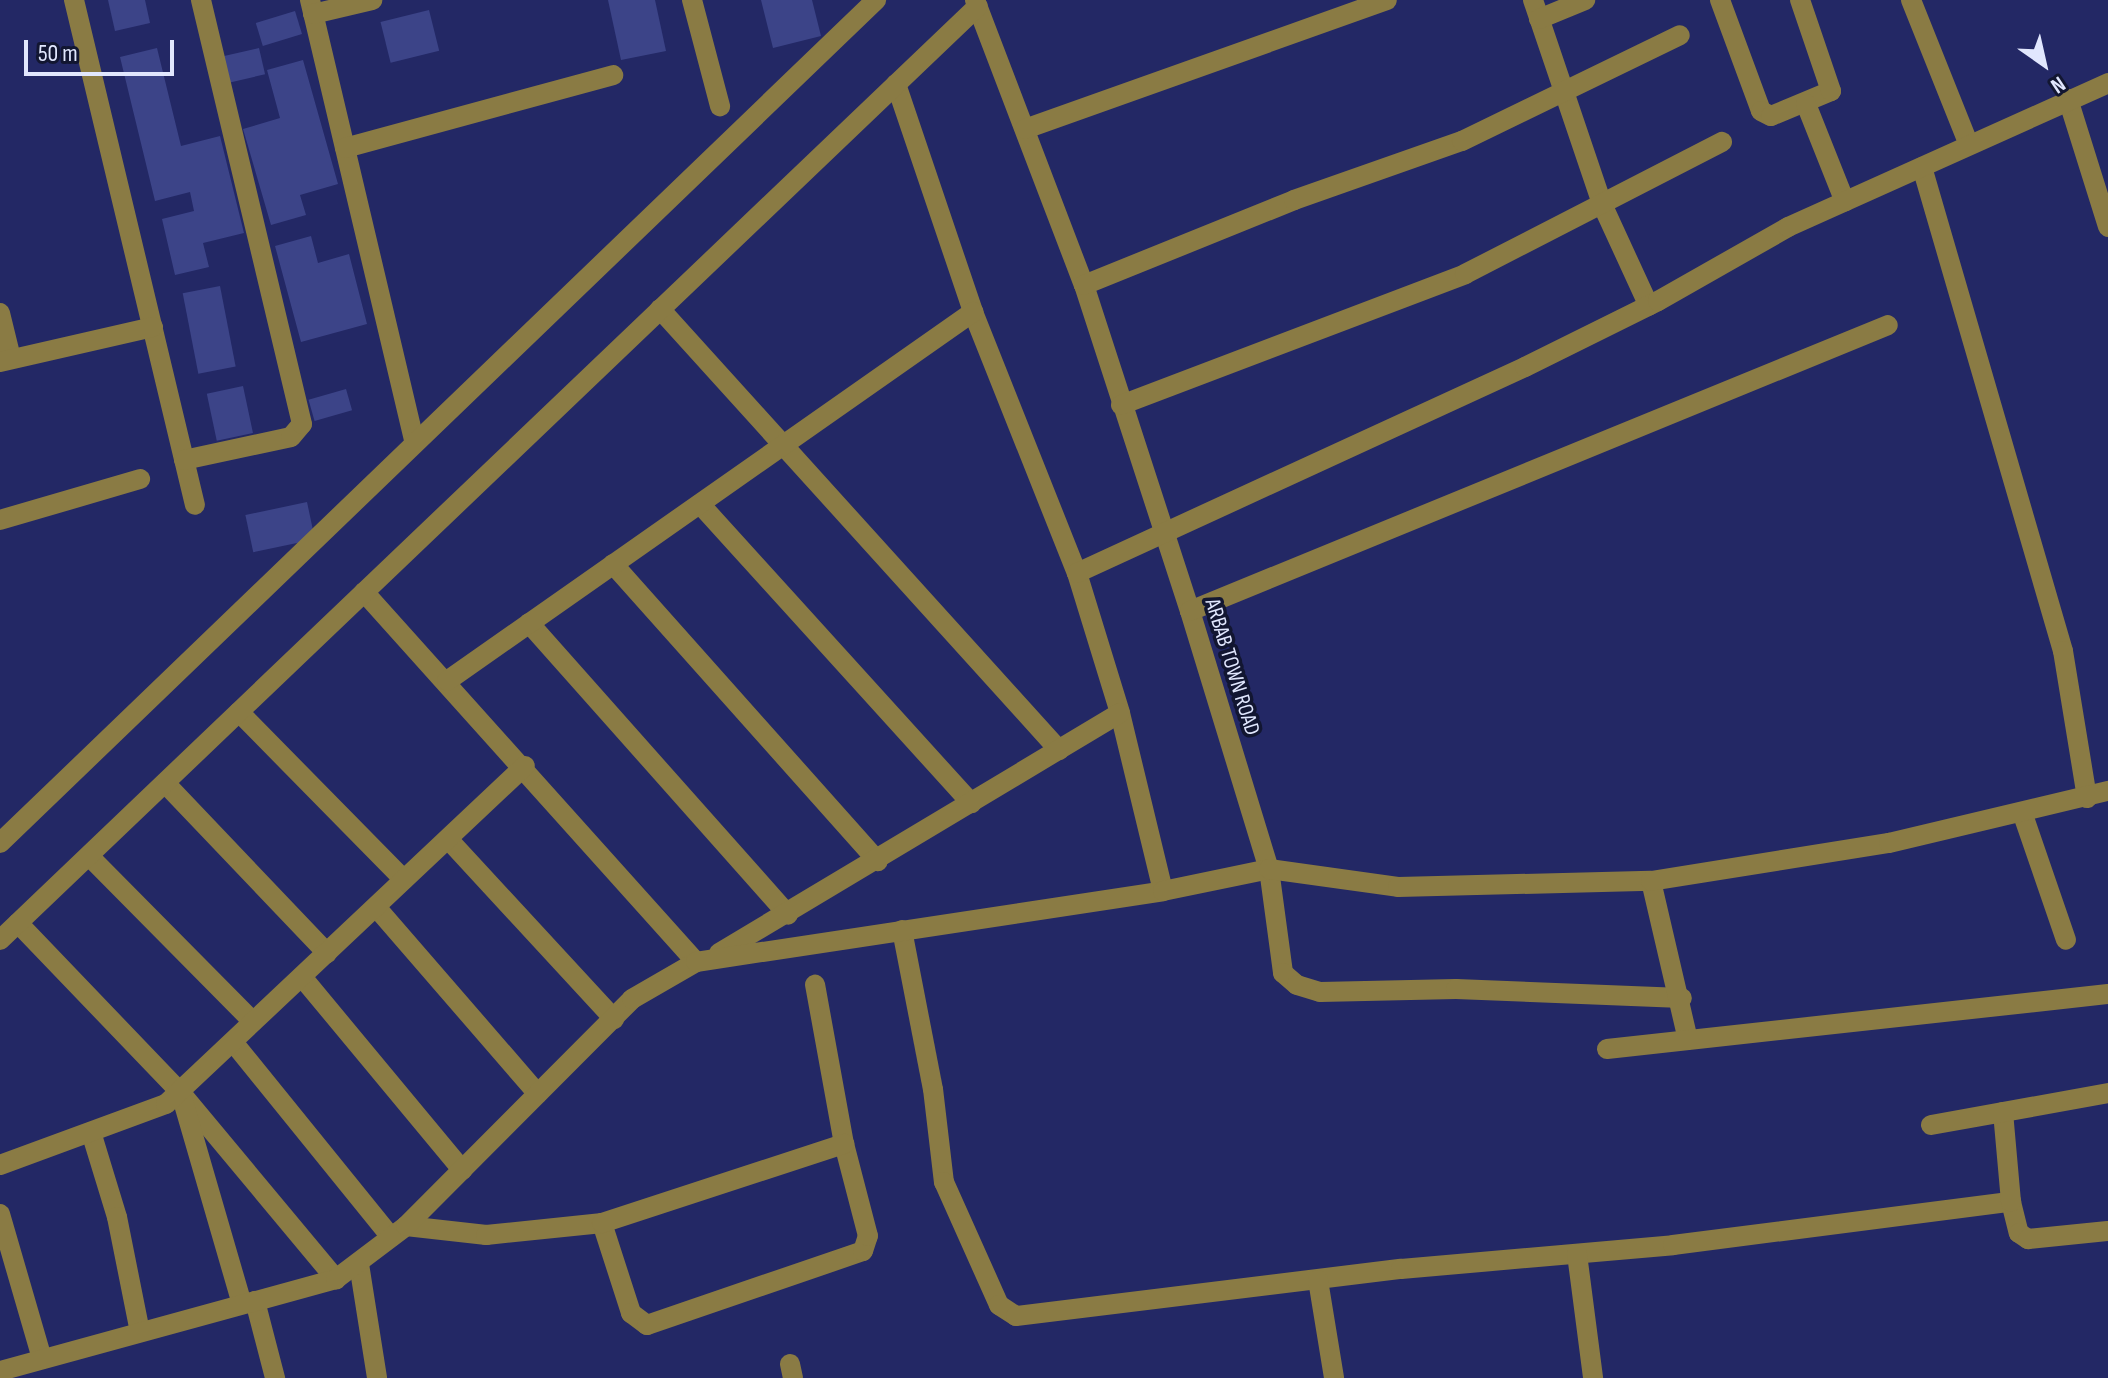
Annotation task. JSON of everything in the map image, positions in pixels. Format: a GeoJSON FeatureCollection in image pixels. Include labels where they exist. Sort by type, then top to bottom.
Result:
{"type":"FeatureCollection","features":[{"type":"Feature","properties":{"kind":"street"},"geometry":{"type":"LineString","coordinates":[[74,0],[195,505]]}},
{"type":"Feature","properties":{"kind":"street"},"geometry":{"type":"LineString","coordinates":[[184,460],[291,437],[302,424],[201,0]]}},
{"type":"Feature","properties":{"kind":"street"},"geometry":{"type":"LineString","coordinates":[[372,0],[312,7],[415,443]]}},
{"type":"Feature","properties":{"kind":"street"},"geometry":{"type":"LineString","coordinates":[[692,0],[720,106]]}},
{"type":"Feature","properties":{"kind":"street"},"geometry":{"type":"LineString","coordinates":[[0,843],[876,0]]}},
{"type":"Feature","properties":{"kind":"street"},"geometry":{"type":"LineString","coordinates":[[1025,129],[1387,0]]}},
{"type":"Feature","properties":{"kind":"street"},"geometry":{"type":"LineString","coordinates":[[1585,0],[1536,9],[1602,204],[1649,306]]}},
{"type":"Feature","properties":{"kind":"street"},"geometry":{"type":"LineString","coordinates":[[1720,0],[1761,111],[1771,116],[1831,91],[1800,0]]}},
{"type":"Feature","properties":{"kind":"street"},"geometry":{"type":"LineString","coordinates":[[1911,0],[1969,145]]}},
{"type":"Feature","properties":{"kind":"street"},"geometry":{"type":"LineString","coordinates":[[0,940],[896,84],[976,3]]}},
{"type":"Feature","properties":{"kind":"street","name":"ARBAB TOWN ROAD"},"geometry":{"type":"LineString","coordinates":[[976,3],[1084,285],[1162,533],[1190,611],[1269,869],[1279,967],[1297,985],[1320,992],[1456,989],[1682,998]]}},
{"type":"Feature","properties":{"kind":"street"},"geometry":{"type":"LineString","coordinates":[[1084,285],[1294,200],[1462,141],[1680,35]]}},
{"type":"Feature","properties":{"kind":"street"},"geometry":{"type":"LineString","coordinates":[[345,148],[613,75]]}},
{"type":"Feature","properties":{"kind":"street"},"geometry":{"type":"LineString","coordinates":[[1077,573],[1649,306],[1788,227],[2108,83]]}},
{"type":"Feature","properties":{"kind":"street"},"geometry":{"type":"LineString","coordinates":[[896,84],[973,312],[1077,573],[1120,713],[1163,891]]}},
{"type":"Feature","properties":{"kind":"street"},"geometry":{"type":"LineString","coordinates":[[2068,99],[2108,227]]}},
{"type":"Feature","properties":{"kind":"street"},"geometry":{"type":"LineString","coordinates":[[1806,104],[1845,202]]}},
{"type":"Feature","properties":{"kind":"street"},"geometry":{"type":"LineString","coordinates":[[1121,405],[1465,274],[1722,142]]}},
{"type":"Feature","properties":{"kind":"street"},"geometry":{"type":"LineString","coordinates":[[1922,167],[2063,651],[2087,798]]}},
{"type":"Feature","properties":{"kind":"street"},"geometry":{"type":"LineString","coordinates":[[660,309],[1059,750]]}},
{"type":"Feature","properties":{"kind":"street"},"geometry":{"type":"LineString","coordinates":[[447,681],[973,312]]}},
{"type":"Feature","properties":{"kind":"street"},"geometry":{"type":"LineString","coordinates":[[0,313],[6,360],[153,327]]}},
{"type":"Feature","properties":{"kind":"street"},"geometry":{"type":"LineString","coordinates":[[1190,611],[1888,325]]}},
{"type":"Feature","properties":{"kind":"street"},"geometry":{"type":"LineString","coordinates":[[0,520],[140,479]]}},
{"type":"Feature","properties":{"kind":"street"},"geometry":{"type":"LineString","coordinates":[[700,504],[971,803]]}},
{"type":"Feature","properties":{"kind":"street"},"geometry":{"type":"LineString","coordinates":[[613,564],[878,861]]}},
{"type":"Feature","properties":{"kind":"street"},"geometry":{"type":"LineString","coordinates":[[364,592],[700,961]]}},
{"type":"Feature","properties":{"kind":"street"},"geometry":{"type":"LineString","coordinates":[[529,623],[788,915]]}},
{"type":"Feature","properties":{"kind":"street"},"geometry":{"type":"LineString","coordinates":[[239,712],[404,880]]}},
{"type":"Feature","properties":{"kind":"street"},"geometry":{"type":"LineString","coordinates":[[0,1371],[336,1279],[398,1232],[614,1019],[666,976],[788,915],[1120,713]]}},
{"type":"Feature","properties":{"kind":"street"},"geometry":{"type":"LineString","coordinates":[[0,1165],[166,1104],[525,766]]}},
{"type":"Feature","properties":{"kind":"street"},"geometry":{"type":"LineString","coordinates":[[165,783],[327,953]]}},
{"type":"Feature","properties":{"kind":"street"},"geometry":{"type":"LineString","coordinates":[[700,961],[1163,891],[1269,869],[1398,887],[1651,881],[1889,843],[2108,791]]}},
{"type":"Feature","properties":{"kind":"street"},"geometry":{"type":"LineString","coordinates":[[2022,812],[2066,940]]}},
{"type":"Feature","properties":{"kind":"street"},"geometry":{"type":"LineString","coordinates":[[448,839],[614,1019]]}},
{"type":"Feature","properties":{"kind":"street"},"geometry":{"type":"LineString","coordinates":[[89,856],[253,1022]]}},
{"type":"Feature","properties":{"kind":"street"},"geometry":{"type":"LineString","coordinates":[[1651,881],[1682,998],[1688,1040]]}},
{"type":"Feature","properties":{"kind":"street"},"geometry":{"type":"LineString","coordinates":[[376,907],[538,1094]]}},
{"type":"Feature","properties":{"kind":"street"},"geometry":{"type":"LineString","coordinates":[[18,923],[180,1092],[336,1279]]}},
{"type":"Feature","properties":{"kind":"street"},"geometry":{"type":"LineString","coordinates":[[902,930],[933,1089],[944,1182],[999,1305],[1016,1316],[2011,1202]]}},
{"type":"Feature","properties":{"kind":"street"},"geometry":{"type":"LineString","coordinates":[[302,977],[462,1170]]}},
{"type":"Feature","properties":{"kind":"street"},"geometry":{"type":"LineString","coordinates":[[602,1223],[631,1313],[647,1325],[831,1266],[863,1251],[868,1236],[844,1144],[815,985]]}},
{"type":"Feature","properties":{"kind":"street"},"geometry":{"type":"LineString","coordinates":[[1607,1049],[2108,994]]}},
{"type":"Feature","properties":{"kind":"street"},"geometry":{"type":"LineString","coordinates":[[233,1042],[398,1232],[486,1235],[602,1223],[844,1144]]}},
{"type":"Feature","properties":{"kind":"street"},"geometry":{"type":"LineString","coordinates":[[180,1092],[275,1378]]}},
{"type":"Feature","properties":{"kind":"street"},"geometry":{"type":"LineString","coordinates":[[1931,1125],[2108,1093]]}},
{"type":"Feature","properties":{"kind":"street"},"geometry":{"type":"LineString","coordinates":[[2003,1112],[2011,1202],[2019,1233],[2028,1239],[2108,1231]]}},
{"type":"Feature","properties":{"kind":"street"},"geometry":{"type":"LineString","coordinates":[[91,1132],[117,1217],[140,1332]]}},
{"type":"Feature","properties":{"kind":"street"},"geometry":{"type":"LineString","coordinates":[[0,1214],[42,1359]]}},
{"type":"Feature","properties":{"kind":"street"},"geometry":{"type":"LineString","coordinates":[[1577,1254],[1593,1378]]}},
{"type":"Feature","properties":{"kind":"street"},"geometry":{"type":"LineString","coordinates":[[359,1264],[377,1378]]}},
{"type":"Feature","properties":{"kind":"street"},"geometry":{"type":"LineString","coordinates":[[1318,1280],[1334,1378]]}},
{"type":"Feature","properties":{"kind":"building"},"geometry":{"type":"Polygon","coordinates":[[[108,0],[145,0],[150,23],[115,31],[108,0]]]}},
{"type":"Feature","properties":{"kind":"building"},"geometry":{"type":"Polygon","coordinates":[[[608,0],[655,0],[666,51],[621,60],[608,0]]]}},
{"type":"Feature","properties":{"kind":"building"},"geometry":{"type":"Polygon","coordinates":[[[761,0],[812,0],[821,36],[773,48],[761,0]]]}},
{"type":"Feature","properties":{"kind":"building"},"geometry":{"type":"Polygon","coordinates":[[[429,10],[439,51],[391,63],[380,22],[429,10]]]}},
{"type":"Feature","properties":{"kind":"building"},"geometry":{"type":"Polygon","coordinates":[[[295,11],[302,34],[263,46],[256,23],[295,11]]]}},
{"type":"Feature","properties":{"kind":"building"},"geometry":{"type":"Polygon","coordinates":[[[157,48],[181,146],[220,136],[244,233],[203,243],[209,267],[175,275],[162,219],[194,211],[190,192],[155,201],[120,57],[157,48]]]}},
{"type":"Feature","properties":{"kind":"building"},"geometry":{"type":"Polygon","coordinates":[[[259,48],[265,74],[220,85],[214,58],[259,48]]]}},
{"type":"Feature","properties":{"kind":"building"},"geometry":{"type":"Polygon","coordinates":[[[303,60],[338,184],[300,195],[306,215],[271,225],[243,129],[280,118],[267,70],[303,60]]]}},
{"type":"Feature","properties":{"kind":"building"},"geometry":{"type":"Polygon","coordinates":[[[311,236],[318,263],[349,254],[367,324],[301,342],[275,246],[311,236]]]}},
{"type":"Feature","properties":{"kind":"building"},"geometry":{"type":"Polygon","coordinates":[[[220,286],[236,366],[198,374],[183,293],[220,286]]]}},
{"type":"Feature","properties":{"kind":"building"},"geometry":{"type":"Polygon","coordinates":[[[243,386],[253,433],[217,441],[207,394],[243,386]]]}},
{"type":"Feature","properties":{"kind":"building"},"geometry":{"type":"Polygon","coordinates":[[[346,389],[352,410],[315,421],[309,400],[346,389]]]}},
{"type":"Feature","properties":{"kind":"building"},"geometry":{"type":"Polygon","coordinates":[[[307,502],[315,539],[253,552],[245,515],[307,502]]]}}]}
